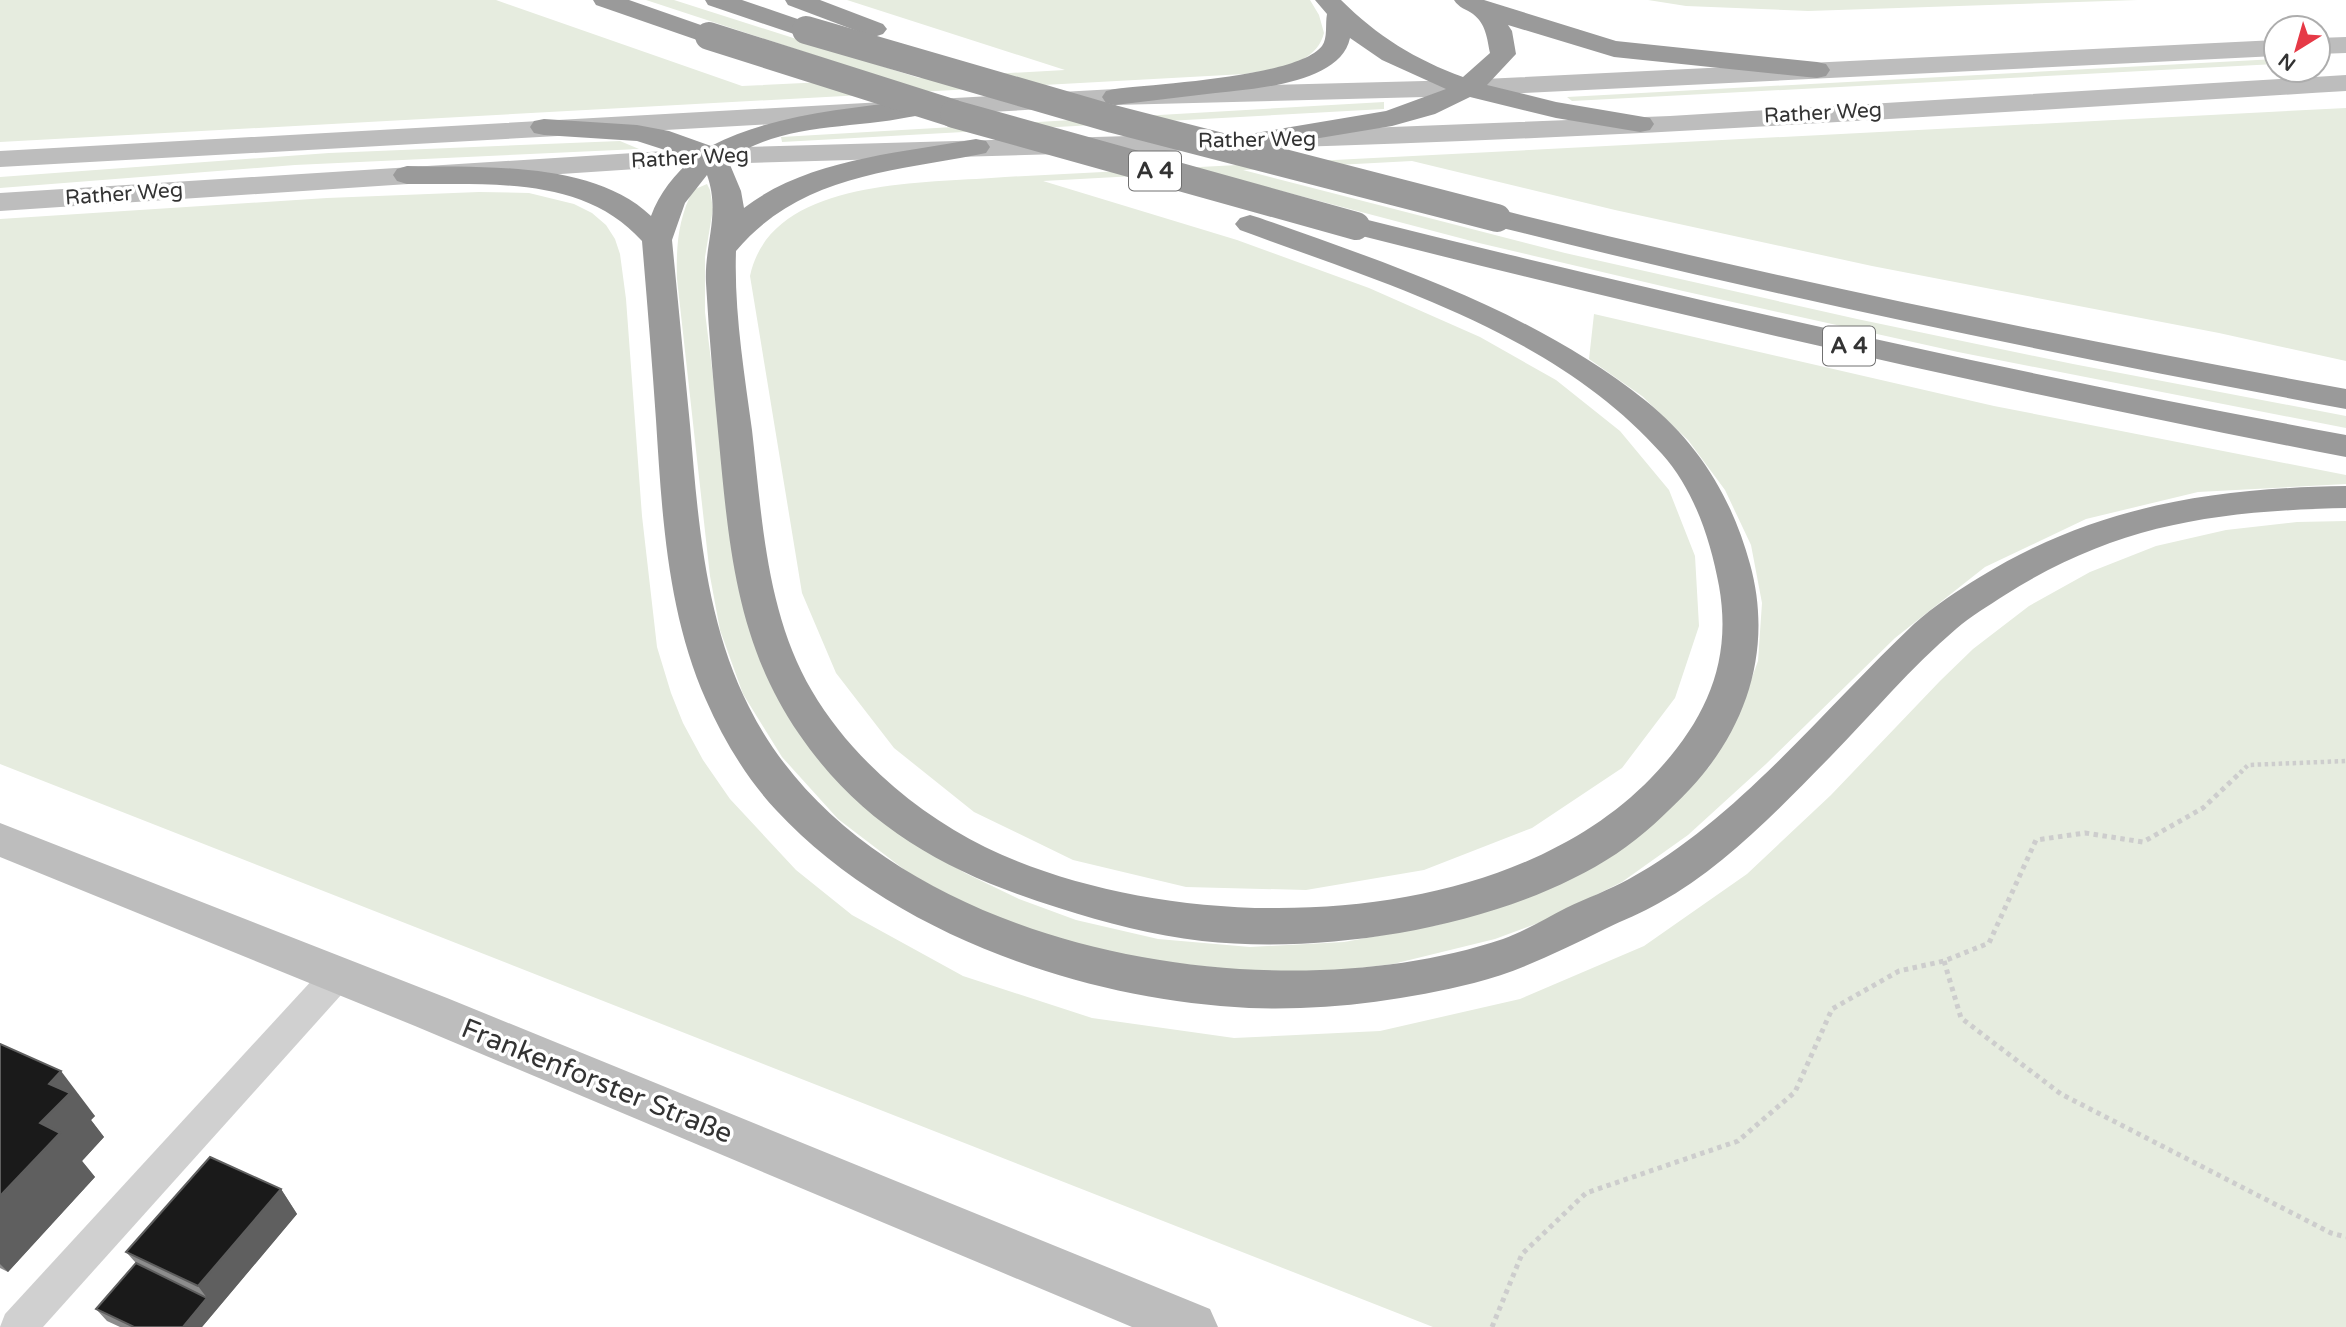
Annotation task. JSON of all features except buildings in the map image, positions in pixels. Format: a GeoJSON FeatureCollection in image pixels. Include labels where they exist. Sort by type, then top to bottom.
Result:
{"type":"FeatureCollection","features":[{"type":"Feature","properties":{"kind":"highway","name":"A 4"},"geometry":{"type":"LineString","coordinates":[[605,0],[709,36],[953,113],[1356,226],[1632,296],[1879,353],[2346,446]]}},
{"type":"Feature","properties":{"kind":"highway","name":"A 4"},"geometry":{"type":"LineString","coordinates":[[717,0],[806,30],[1114,108],[1497,218],[1846,302],[2346,400]]}},
{"type":"Feature","properties":{"kind":"highway"},"geometry":{"type":"LineString","coordinates":[[797,0],[874,29],[1114,108],[1272,78],[1311,65],[1331,51],[1336,43],[1333,8]]}},
{"type":"Feature","properties":{"kind":"highway"},"geometry":{"type":"LineString","coordinates":[[1475,5],[1614,49],[1817,70]]}},
{"type":"Feature","properties":{"kind":"highway"},"geometry":{"type":"LineString","coordinates":[[1259,140],[1397,117],[1442,102],[1494,68],[1503,54],[1499,31],[1475,5]]}},
{"type":"Feature","properties":{"kind":"highway"},"geometry":{"type":"LineString","coordinates":[[1333,8],[1396,57],[1463,88],[1565,111],[1640,124]]}},
{"type":"Feature","properties":{"kind":"highway"},"geometry":{"type":"LineString","coordinates":[[909,109],[779,128],[741,142],[712,156],[677,189],[662,216],[657,240],[681,514],[691,584],[710,657],[727,703],[754,748],[792,800],[846,850],[913,894],[988,932],[1076,961],[1167,980],[1249,989],[1333,986],[1422,975],[1512,954],[1652,887],[1751,810],[1941,621],[2019,566],[2117,524],[2189,507],[2241,500],[2346,497]]}},
{"type":"Feature","properties":{"kind":"highway"},"geometry":{"type":"LineString","coordinates":[[544,127],[637,133],[659,137],[712,156],[726,183],[728,198],[729,215],[720,251],[722,310],[745,536],[770,648],[789,688],[814,726],[848,766],[888,805],[942,844],[1006,876],[1086,900],[1164,918],[1247,926],[1399,917],[1532,879],[1587,851],[1637,818],[1677,779],[1712,735],[1733,687],[1741,645],[1743,605],[1721,521],[1701,479],[1671,442],[1634,408],[1548,348],[1497,321],[1382,272],[953,113]]}},
{"type":"Feature","properties":{"kind":"highway"},"geometry":{"type":"LineString","coordinates":[[720,251],[747,220],[762,208],[820,182],[875,167],[976,147]]}},
{"type":"Feature","properties":{"kind":"highway"},"geometry":{"type":"LineString","coordinates":[[407,175],[540,181],[579,189],[609,201],[634,216],[657,240]]}},
{"type":"Feature","properties":{"kind":"main road","name":"Rather Weg"},"geometry":{"type":"LineString","coordinates":[[0,159],[909,109],[1114,108],[2262,49]]}},
{"type":"Feature","properties":{"kind":"main road","name":"Rather Weg"},"geometry":{"type":"LineString","coordinates":[[0,202],[712,156],[1367,138],[2346,83]]}},
{"type":"Feature","properties":{"kind":"main road","name":"Frankenforster Straße"},"geometry":{"type":"LineString","coordinates":[[0,839],[338,975],[1192,1327]]}},
{"type":"Feature","properties":{"kind":"lane"},"geometry":{"type":"LineString","coordinates":[[18,1327],[338,975]]}},
{"type":"Feature","properties":{"kind":"path"},"geometry":{"type":"LineString","coordinates":[[1492,1327],[1522,1254],[1586,1193],[1738,1141],[1795,1093],[1832,1009],[1899,971],[1944,961],[1989,943],[2036,840],[2085,833],[2143,842],[2203,808],[2248,765],[2346,761]]}},
{"type":"Feature","properties":{"kind":"path"},"geometry":{"type":"LineString","coordinates":[[1944,961],[1961,1018],[2061,1094],[2319,1227],[2346,1237]]}},
{"type":"Feature","properties":{"kind":"shaded area"},"geometry":{"type":"Polygon","coordinates":[[[0,0],[496,0],[742,86],[887,79],[646,0],[674,0],[919,78],[1065,70],[847,0],[1310,0],[1319,15],[1324,33],[1312,53],[1303,59],[1280,68],[1245,74],[0,142],[0,0]]]}},
{"type":"Feature","properties":{"kind":"shaded area"},"geometry":{"type":"Polygon","coordinates":[[[1648,0],[2138,0],[1808,11],[1686,6],[1648,0]]]}},
{"type":"Feature","properties":{"kind":"shaded area"},"geometry":{"type":"Polygon","coordinates":[[[2262,60],[2262,65],[1572,101],[1567,97],[2262,60]]]}},
{"type":"Feature","properties":{"kind":"shaded area"},"geometry":{"type":"Polygon","coordinates":[[[1384,102],[1384,109],[782,142],[781,137],[1384,102]]]}},
{"type":"Feature","properties":{"kind":"shaded area"},"geometry":{"type":"Polygon","coordinates":[[[2346,108],[2346,361],[2219,333],[1872,266],[1615,210],[1412,161],[1243,170],[1565,253],[1857,319],[2073,364],[2346,416],[2346,428],[1958,352],[1683,291],[1479,243],[1209,172],[1043,181],[1237,240],[1369,288],[1480,337],[1556,380],[1620,431],[1669,490],[1695,556],[1699,626],[1675,698],[1622,768],[1532,828],[1424,870],[1306,890],[1186,887],[1073,860],[974,812],[894,748],[836,673],[802,593],[750,276],[764,243],[788,219],[819,203],[856,192],[935,181],[2346,108]]]}},
{"type":"Feature","properties":{"kind":"shaded area"},"geometry":{"type":"Polygon","coordinates":[[[620,141],[639,149],[295,165],[0,188],[0,177],[329,153],[620,141]]]}},
{"type":"Feature","properties":{"kind":"shaded area"},"geometry":{"type":"Polygon","coordinates":[[[707,184],[713,209],[705,257],[705,312],[742,591],[915,843],[965,873],[1019,899],[1076,920],[1158,939],[1250,947],[1344,942],[1438,925],[1525,897],[1663,815],[1709,767],[1738,716],[1758,661],[1762,603],[1751,545],[1725,490],[1688,440],[1642,396],[1589,359],[1594,314],[1994,406],[2346,475],[2346,484],[2198,492],[2086,519],[1985,567],[1895,638],[1766,764],[1688,835],[1622,882],[1541,922],[1495,939],[1393,964],[1292,976],[1092,954],[996,920],[910,874],[838,819],[782,757],[743,694],[720,630],[710,576],[677,279],[678,244],[684,212],[693,190],[707,184]]]}},
{"type":"Feature","properties":{"kind":"shaded area"},"geometry":{"type":"Polygon","coordinates":[[[479,192],[529,193],[574,204],[592,213],[606,225],[615,239],[620,254],[626,299],[642,516],[657,647],[683,723],[703,760],[730,799],[796,870],[852,915],[963,976],[1092,1018],[1234,1038],[1380,1031],[1520,999],[1644,946],[1747,874],[1831,795],[1973,649],[2029,606],[2090,572],[2156,546],[2226,530],[2297,522],[2346,521],[2346,1327],[1433,1327],[0,764],[0,219],[327,198],[479,192]]]}}]}
